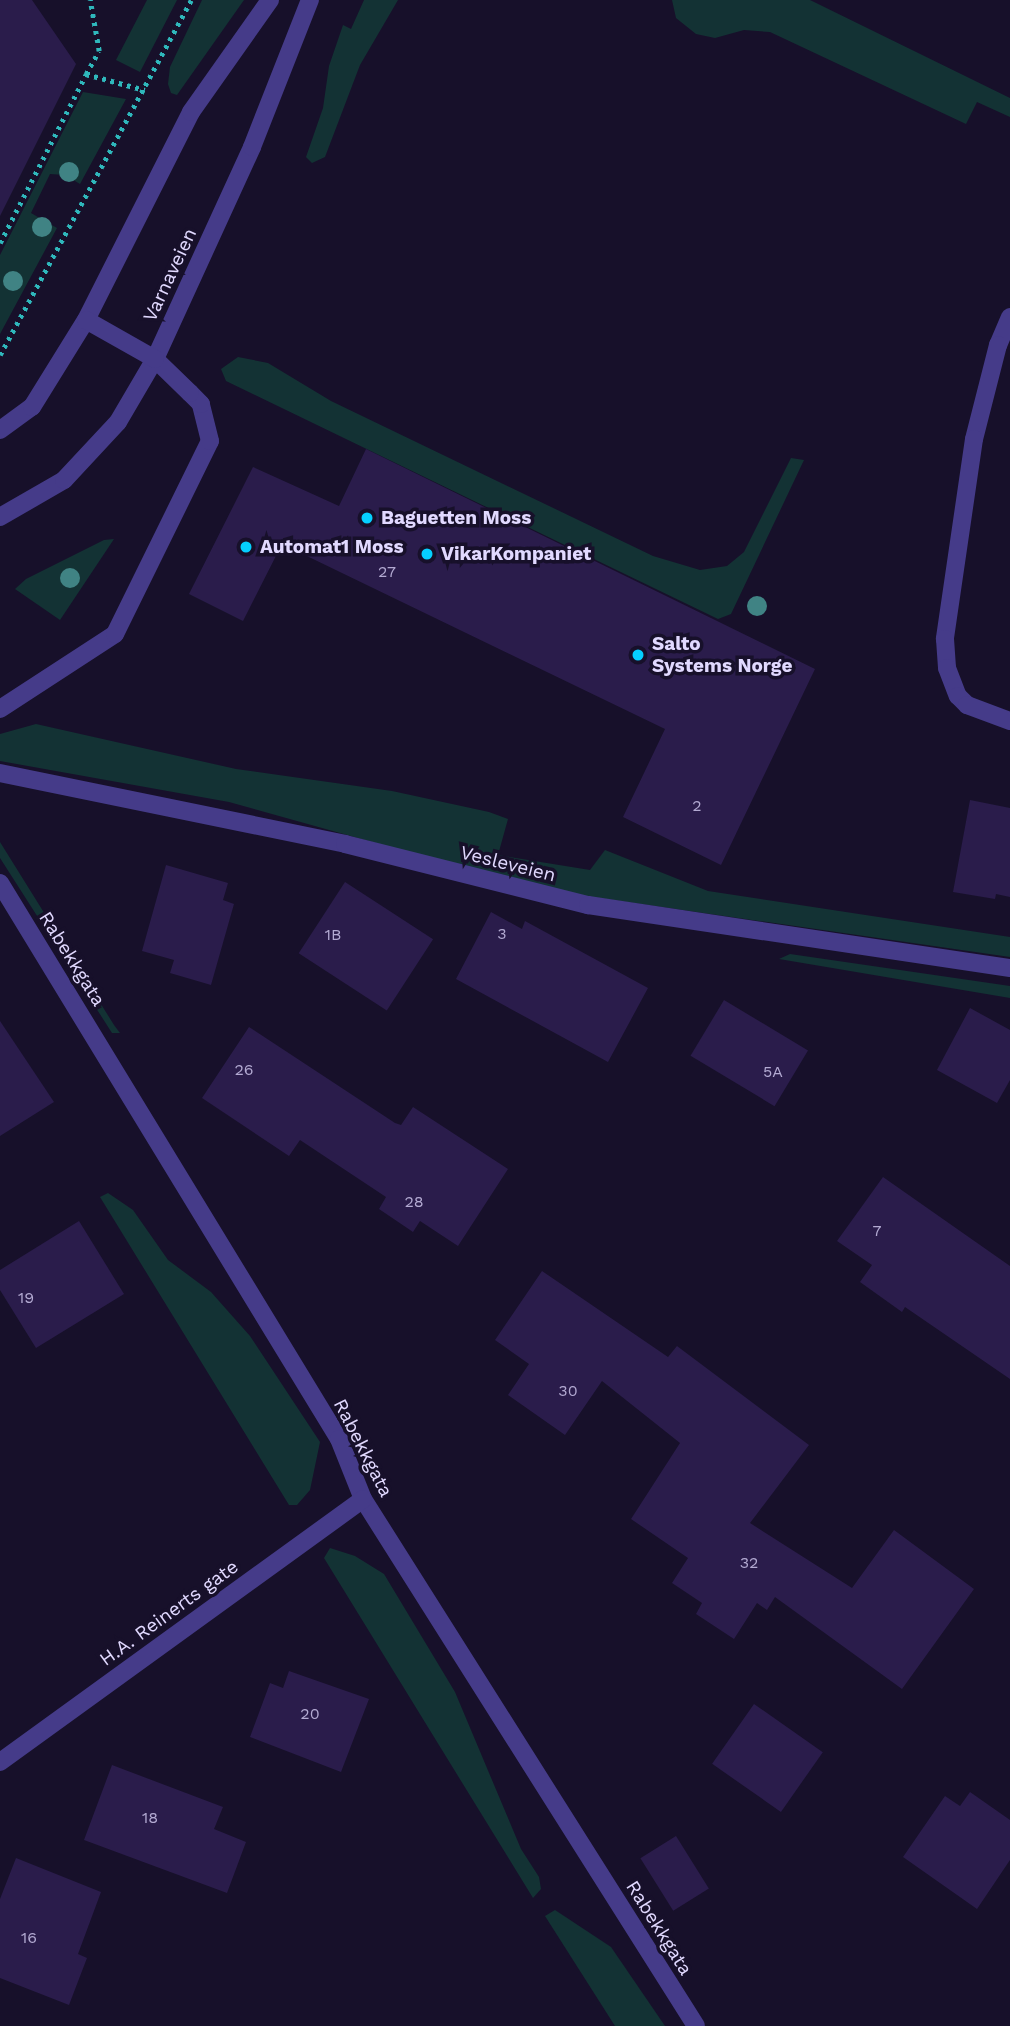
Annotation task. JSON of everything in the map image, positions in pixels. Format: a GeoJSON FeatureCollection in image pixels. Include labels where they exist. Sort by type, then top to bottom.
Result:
{"type":"FeatureCollection","features":[{"type":"Feature","properties":{"kind":"street"},"geometry":{"type":"LineString","coordinates":[[0,430],[32,407],[86,320],[191,112],[270,0]]}},
{"type":"Feature","properties":{"kind":"street","name":"Varnaveien"},"geometry":{"type":"LineString","coordinates":[[0,517],[64,480],[118,422],[155,359],[252,147],[310,0]]}},
{"type":"Feature","properties":{"kind":"street"},"geometry":{"type":"LineString","coordinates":[[1010,317],[998,345],[974,439],[945,639],[947,668],[958,696],[967,705],[1010,721]]}},
{"type":"Feature","properties":{"kind":"street"},"geometry":{"type":"LineString","coordinates":[[0,709],[116,634],[210,441],[201,404],[155,359],[86,320]]}},
{"type":"Feature","properties":{"kind":"street","name":"Vesleveien"},"geometry":{"type":"LineString","coordinates":[[0,773],[345,844],[588,905],[1010,968]]}},
{"type":"Feature","properties":{"kind":"street","name":"Rabekkgata"},"geometry":{"type":"LineString","coordinates":[[0,883],[339,1439],[363,1499],[696,2026]]}},
{"type":"Feature","properties":{"kind":"street","name":"H.A. Reinerts gate"},"geometry":{"type":"LineString","coordinates":[[0,1762],[363,1499]]}},
{"type":"Feature","properties":{"kind":"path"},"geometry":{"type":"LineString","coordinates":[[0,243],[99,51],[90,0]]}},
{"type":"Feature","properties":{"kind":"path"},"geometry":{"type":"LineString","coordinates":[[0,355],[145,90],[191,0]]}},
{"type":"Feature","properties":{"kind":"path"},"geometry":{"type":"LineString","coordinates":[[86,74],[145,90]]}},
{"type":"Feature","properties":{"kind":"green space"},"geometry":{"type":"Polygon","coordinates":[[[147,0],[177,0],[140,72],[116,60],[147,0]]]}},
{"type":"Feature","properties":{"kind":"green space"},"geometry":{"type":"Polygon","coordinates":[[[202,0],[244,0],[177,95],[171,93],[168,84],[170,67],[202,0]]]}},
{"type":"Feature","properties":{"kind":"green space"},"geometry":{"type":"Polygon","coordinates":[[[364,0],[398,0],[360,65],[325,157],[312,163],[306,157],[323,108],[329,66],[343,25],[351,29],[364,0]]]}},
{"type":"Feature","properties":{"kind":"green space"},"geometry":{"type":"Polygon","coordinates":[[[672,0],[810,0],[1010,98],[1010,117],[977,102],[966,124],[770,32],[744,30],[715,38],[696,34],[676,18],[672,0]]]}},
{"type":"Feature","properties":{"kind":"green space"},"geometry":{"type":"Polygon","coordinates":[[[83,92],[126,99],[80,184],[65,175],[50,174],[31,213],[57,228],[0,334],[0,255],[83,92]]]}},
{"type":"Feature","properties":{"kind":"green space"},"geometry":{"type":"Polygon","coordinates":[[[238,357],[268,363],[331,401],[653,556],[700,570],[727,566],[744,552],[791,458],[804,460],[731,614],[718,619],[226,381],[221,369],[238,357]]]}},
{"type":"Feature","properties":{"kind":"green space"},"geometry":{"type":"Polygon","coordinates":[[[114,539],[60,620],[15,589],[26,579],[104,540],[114,539]]]}},
{"type":"Feature","properties":{"kind":"green space"},"geometry":{"type":"Polygon","coordinates":[[[36,724],[236,769],[392,791],[489,812],[508,819],[498,855],[590,870],[605,850],[708,891],[1010,937],[1010,957],[544,890],[229,802],[0,761],[0,734],[36,724]]]}},
{"type":"Feature","properties":{"kind":"green space"},"geometry":{"type":"Polygon","coordinates":[[[0,842],[120,1033],[112,1033],[0,858],[0,842]]]}},
{"type":"Feature","properties":{"kind":"green space"},"geometry":{"type":"Polygon","coordinates":[[[790,954],[1010,986],[1010,998],[779,959],[790,954]]]}},
{"type":"Feature","properties":{"kind":"green space"},"geometry":{"type":"Polygon","coordinates":[[[108,1193],[133,1210],[168,1260],[211,1292],[250,1336],[320,1442],[310,1490],[297,1505],[289,1505],[100,1197],[108,1193]]]}},
{"type":"Feature","properties":{"kind":"green space"},"geometry":{"type":"Polygon","coordinates":[[[330,1548],[355,1556],[384,1574],[455,1692],[521,1849],[539,1877],[541,1889],[533,1898],[324,1558],[330,1548]]]}},
{"type":"Feature","properties":{"kind":"green space"},"geometry":{"type":"Polygon","coordinates":[[[555,1910],[611,1947],[665,2026],[615,2026],[545,1916],[555,1910]]]}},
{"type":"Feature","properties":{"kind":"building"},"geometry":{"type":"Polygon","coordinates":[[[0,0],[32,0],[76,64],[0,216],[0,0]]]}},
{"type":"Feature","properties":{"kind":"building"},"geometry":{"type":"Polygon","coordinates":[[[366,449],[815,669],[721,865],[623,817],[665,729],[282,544],[243,621],[189,594],[253,467],[339,506],[366,449]]]}},
{"type":"Feature","properties":{"kind":"building"},"geometry":{"type":"Polygon","coordinates":[[[970,800],[1010,808],[1010,897],[996,894],[995,899],[953,892],[970,800]]]}},
{"type":"Feature","properties":{"kind":"building"},"geometry":{"type":"Polygon","coordinates":[[[166,865],[228,883],[223,900],[234,904],[211,985],[170,973],[174,960],[142,951],[166,865]]]}},
{"type":"Feature","properties":{"kind":"building"},"geometry":{"type":"Polygon","coordinates":[[[345,882],[433,939],[387,1010],[299,953],[345,882]]]}},
{"type":"Feature","properties":{"kind":"building"},"geometry":{"type":"Polygon","coordinates":[[[491,912],[522,929],[525,921],[648,988],[608,1062],[456,979],[491,912]]]}},
{"type":"Feature","properties":{"kind":"building"},"geometry":{"type":"Polygon","coordinates":[[[724,1000],[808,1050],[775,1106],[691,1056],[724,1000]]]}},
{"type":"Feature","properties":{"kind":"building"},"geometry":{"type":"Polygon","coordinates":[[[970,1008],[1010,1030],[1010,1080],[997,1103],[937,1070],[970,1008]]]}},
{"type":"Feature","properties":{"kind":"building"},"geometry":{"type":"Polygon","coordinates":[[[0,1021],[54,1102],[0,1136],[0,1021]]]}},
{"type":"Feature","properties":{"kind":"building"},"geometry":{"type":"Polygon","coordinates":[[[249,1027],[395,1123],[401,1125],[413,1107],[508,1169],[458,1246],[420,1221],[413,1232],[379,1209],[386,1197],[300,1140],[289,1156],[202,1098],[249,1027]]]}},
{"type":"Feature","properties":{"kind":"building"},"geometry":{"type":"Polygon","coordinates":[[[883,1177],[1010,1266],[1010,1379],[905,1307],[902,1312],[860,1282],[872,1265],[837,1241],[883,1177]]]}},
{"type":"Feature","properties":{"kind":"building"},"geometry":{"type":"Polygon","coordinates":[[[79,1221],[124,1294],[36,1348],[0,1290],[0,1270],[79,1221]]]}},
{"type":"Feature","properties":{"kind":"building"},"geometry":{"type":"Polygon","coordinates":[[[542,1271],[668,1357],[677,1346],[809,1445],[750,1523],[852,1588],[894,1530],[974,1589],[902,1689],[775,1597],[767,1610],[757,1603],[734,1639],[696,1614],[702,1603],[672,1583],[688,1558],[631,1519],[680,1443],[602,1381],[565,1435],[508,1395],[529,1364],[495,1340],[542,1271]]]}},
{"type":"Feature","properties":{"kind":"building"},"geometry":{"type":"Polygon","coordinates":[[[289,1671],[369,1699],[341,1772],[250,1737],[270,1683],[283,1688],[289,1671]]]}},
{"type":"Feature","properties":{"kind":"building"},"geometry":{"type":"Polygon","coordinates":[[[754,1704],[823,1752],[781,1812],[712,1764],[754,1704]]]}},
{"type":"Feature","properties":{"kind":"building"},"geometry":{"type":"Polygon","coordinates":[[[112,1765],[223,1807],[214,1829],[246,1842],[227,1893],[84,1840],[112,1765]]]}},
{"type":"Feature","properties":{"kind":"building"},"geometry":{"type":"Polygon","coordinates":[[[970,1792],[1010,1820],[1010,1860],[977,1909],[903,1857],[945,1796],[960,1806],[970,1792]]]}},
{"type":"Feature","properties":{"kind":"building"},"geometry":{"type":"Polygon","coordinates":[[[676,1836],[709,1889],[673,1911],[640,1858],[676,1836]]]}},
{"type":"Feature","properties":{"kind":"building"},"geometry":{"type":"Polygon","coordinates":[[[16,1858],[101,1892],[78,1954],[87,1958],[69,2005],[0,1978],[0,1899],[16,1858]]]}},
{"type":"Feature","properties":{"kind":"place","name":"Baguetten Moss"},"geometry":{"type":"Point","coordinates":[367,518]}},
{"type":"Feature","properties":{"kind":"place","name":"Automat1 Moss"},"geometry":{"type":"Point","coordinates":[246,547]}},
{"type":"Feature","properties":{"kind":"place","name":"VikarKompaniet"},"geometry":{"type":"Point","coordinates":[427,554]}},
{"type":"Feature","properties":{"kind":"place","name":"Salto Systems Norge"},"geometry":{"type":"Point","coordinates":[638,655]}}]}
